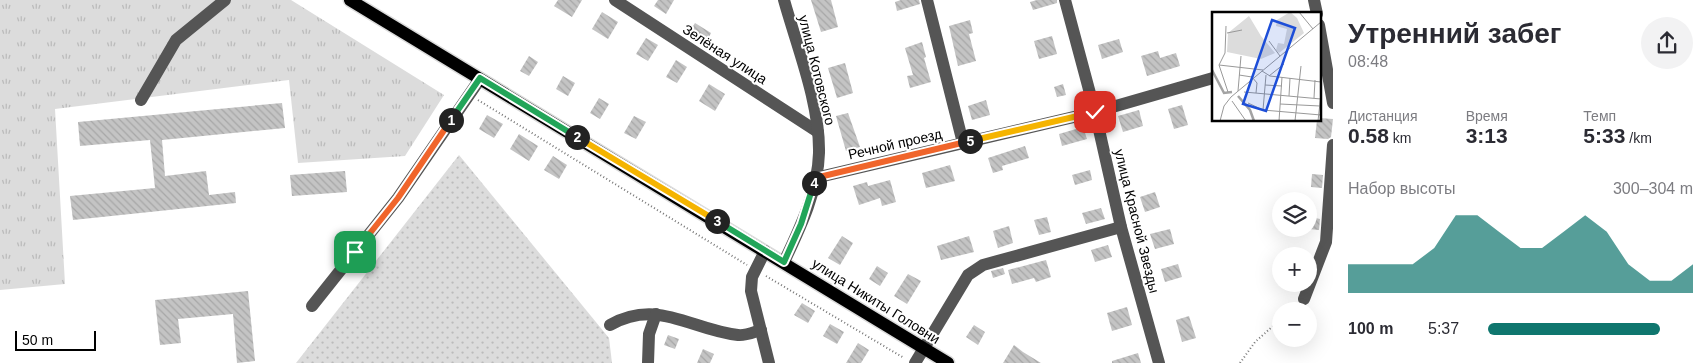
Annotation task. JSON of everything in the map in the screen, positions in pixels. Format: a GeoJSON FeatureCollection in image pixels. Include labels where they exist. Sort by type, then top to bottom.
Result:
{"type":"FeatureCollection","features":[{"type":"Feature","properties":{"kind":"main road","name":"улица Никиты Головни"},"geometry":{"type":"LineString","coordinates":[[350,0],[948,363]]}},
{"type":"Feature","properties":{"kind":"street"},"geometry":{"type":"LineString","coordinates":[[140,100],[176,40],[225,0]]}},
{"type":"Feature","properties":{"kind":"street","name":"Зелёная улица"},"geometry":{"type":"LineString","coordinates":[[615,0],[818,132]]}},
{"type":"Feature","properties":{"kind":"street","name":"улица Котовского"},"geometry":{"type":"LineString","coordinates":[[784,0],[815,110],[819,154],[815,178],[801,224],[784,262]]}},
{"type":"Feature","properties":{"kind":"street"},"geometry":{"type":"LineString","coordinates":[[927,0],[963,143]]}},
{"type":"Feature","properties":{"kind":"street","name":"улица Красной Звезды"},"geometry":{"type":"LineString","coordinates":[[1065,0],[1095,112],[1121,227],[1159,363]]}},
{"type":"Feature","properties":{"kind":"street"},"geometry":{"type":"LineString","coordinates":[[1320,32],[1333,103]]}},
{"type":"Feature","properties":{"kind":"street"},"geometry":{"type":"LineString","coordinates":[[312,306],[398,198],[480,78]]}},
{"type":"Feature","properties":{"kind":"street","name":"Речной проезд"},"geometry":{"type":"LineString","coordinates":[[815,178],[1095,112],[1212,78]]}},
{"type":"Feature","properties":{"kind":"street"},"geometry":{"type":"LineString","coordinates":[[1304,299],[1326,242],[1333,145]]}},
{"type":"Feature","properties":{"kind":"street"},"geometry":{"type":"LineString","coordinates":[[909,361],[924,348],[968,275],[983,265],[1121,227]]}},
{"type":"Feature","properties":{"kind":"street"},"geometry":{"type":"LineString","coordinates":[[765,251],[752,277],[751,291],[769,363]]}},
{"type":"Feature","properties":{"kind":"street"},"geometry":{"type":"LineString","coordinates":[[610,325],[633,314],[656,314],[740,336],[761,330]]}},
{"type":"Feature","properties":{"kind":"street"},"geometry":{"type":"LineString","coordinates":[[648,363],[649,334],[656,314]]}},
{"type":"Feature","properties":{"kind":"path"},"geometry":{"type":"LineString","coordinates":[[469,94],[755,270],[909,361]]}},
{"type":"Feature","properties":{"kind":"path"},"geometry":{"type":"LineString","coordinates":[[1240,363],[1256,342],[1272,327]]}},
{"type":"Feature","properties":{"kind":"green space"},"geometry":{"type":"Polygon","coordinates":[[[0,0],[291,0],[444,95],[405,156],[298,163],[289,80],[55,109],[65,284],[0,290],[0,0]]]}},
{"type":"Feature","properties":{"kind":"green space"},"geometry":{"type":"Polygon","coordinates":[[[459,155],[609,338],[612,363],[296,363],[459,155]]]}},
{"type":"Feature","properties":{"kind":"building"},"geometry":{"type":"Polygon","coordinates":[[[558,0],[582,0],[572,17],[554,6],[558,0]]]}},
{"type":"Feature","properties":{"kind":"building"},"geometry":{"type":"Polygon","coordinates":[[[658,0],[674,0],[666,14],[654,6],[658,0]]]}},
{"type":"Feature","properties":{"kind":"building"},"geometry":{"type":"Polygon","coordinates":[[[811,0],[831,0],[838,27],[821,32],[811,0]]]}},
{"type":"Feature","properties":{"kind":"building"},"geometry":{"type":"Polygon","coordinates":[[[919,0],[920,4],[897,11],[895,2],[919,0]]]}},
{"type":"Feature","properties":{"kind":"building"},"geometry":{"type":"Polygon","coordinates":[[[1057,0],[1057,3],[1033,10],[1030,2],[1057,0]]]}},
{"type":"Feature","properties":{"kind":"building"},"geometry":{"type":"Polygon","coordinates":[[[602,12],[618,22],[608,39],[592,29],[602,12]]]}},
{"type":"Feature","properties":{"kind":"building"},"geometry":{"type":"Polygon","coordinates":[[[970,20],[973,33],[969,34],[976,61],[958,66],[949,26],[970,20]]]}},
{"type":"Feature","properties":{"kind":"building"},"geometry":{"type":"Polygon","coordinates":[[[695,23],[711,33],[707,41],[690,31],[695,23]]]}},
{"type":"Feature","properties":{"kind":"building"},"geometry":{"type":"Polygon","coordinates":[[[1052,36],[1057,54],[1039,59],[1034,41],[1052,36]]]}},
{"type":"Feature","properties":{"kind":"building"},"geometry":{"type":"Polygon","coordinates":[[[646,38],[658,45],[648,61],[636,54],[646,38]]]}},
{"type":"Feature","properties":{"kind":"building"},"geometry":{"type":"Polygon","coordinates":[[[1119,39],[1123,52],[1102,59],[1098,45],[1119,39]]]}},
{"type":"Feature","properties":{"kind":"building"},"geometry":{"type":"Polygon","coordinates":[[[922,42],[926,57],[924,58],[931,82],[910,88],[907,76],[913,75],[905,48],[922,42]]]}},
{"type":"Feature","properties":{"kind":"building"},"geometry":{"type":"Polygon","coordinates":[[[1158,51],[1160,58],[1176,53],[1180,66],[1147,76],[1141,56],[1158,51]]]}},
{"type":"Feature","properties":{"kind":"building"},"geometry":{"type":"Polygon","coordinates":[[[529,56],[538,62],[529,76],[520,71],[529,56]]]}},
{"type":"Feature","properties":{"kind":"building"},"geometry":{"type":"Polygon","coordinates":[[[676,60],[687,67],[677,83],[666,77],[676,60]]]}},
{"type":"Feature","properties":{"kind":"building"},"geometry":{"type":"Polygon","coordinates":[[[845,63],[853,93],[837,98],[828,68],[845,63]]]}},
{"type":"Feature","properties":{"kind":"building"},"geometry":{"type":"Polygon","coordinates":[[[563,76],[575,83],[568,96],[556,89],[563,76]]]}},
{"type":"Feature","properties":{"kind":"building"},"geometry":{"type":"Polygon","coordinates":[[[709,84],[725,94],[715,111],[699,101],[709,84]]]}},
{"type":"Feature","properties":{"kind":"building"},"geometry":{"type":"Polygon","coordinates":[[[1063,84],[1066,95],[1057,97],[1054,87],[1063,84]]]}},
{"type":"Feature","properties":{"kind":"building"},"geometry":{"type":"Polygon","coordinates":[[[599,98],[609,104],[600,119],[590,113],[599,98]]]}},
{"type":"Feature","properties":{"kind":"building"},"geometry":{"type":"Polygon","coordinates":[[[986,100],[990,115],[972,120],[968,106],[986,100]]]}},
{"type":"Feature","properties":{"kind":"building"},"geometry":{"type":"Polygon","coordinates":[[[282,103],[285,128],[162,140],[165,176],[206,171],[209,195],[235,192],[236,203],[73,220],[70,196],[155,188],[150,140],[80,146],[78,122],[282,103]]]}},
{"type":"Feature","properties":{"kind":"building"},"geometry":{"type":"Polygon","coordinates":[[[1182,105],[1188,125],[1174,129],[1168,109],[1182,105]]]}},
{"type":"Feature","properties":{"kind":"building"},"geometry":{"type":"Polygon","coordinates":[[[1139,110],[1143,126],[1123,132],[1118,116],[1139,110]]]}},
{"type":"Feature","properties":{"kind":"building"},"geometry":{"type":"Polygon","coordinates":[[[848,113],[860,147],[846,151],[836,116],[848,113]]]}},
{"type":"Feature","properties":{"kind":"building"},"geometry":{"type":"Polygon","coordinates":[[[487,115],[503,124],[494,138],[479,129],[487,115]]]}},
{"type":"Feature","properties":{"kind":"building"},"geometry":{"type":"Polygon","coordinates":[[[634,116],[646,122],[636,139],[624,133],[634,116]]]}},
{"type":"Feature","properties":{"kind":"building"},"geometry":{"type":"Polygon","coordinates":[[[1320,118],[1333,119],[1331,137],[1328,139],[1315,138],[1317,121],[1320,121],[1320,118]]]}},
{"type":"Feature","properties":{"kind":"building"},"geometry":{"type":"Polygon","coordinates":[[[1083,127],[1087,139],[1062,146],[1059,134],[1083,127]]]}},
{"type":"Feature","properties":{"kind":"building"},"geometry":{"type":"Polygon","coordinates":[[[519,134],[538,146],[529,161],[510,149],[519,134]]]}},
{"type":"Feature","properties":{"kind":"building"},"geometry":{"type":"Polygon","coordinates":[[[1025,146],[1029,158],[1002,166],[1003,170],[993,173],[988,158],[1025,146]]]}},
{"type":"Feature","properties":{"kind":"building"},"geometry":{"type":"Polygon","coordinates":[[[553,156],[567,165],[559,179],[544,170],[553,156]]]}},
{"type":"Feature","properties":{"kind":"building"},"geometry":{"type":"Polygon","coordinates":[[[950,165],[955,181],[926,188],[922,173],[950,165]]]}},
{"type":"Feature","properties":{"kind":"building"},"geometry":{"type":"Polygon","coordinates":[[[1090,170],[1092,180],[1075,185],[1072,175],[1090,170]]]}},
{"type":"Feature","properties":{"kind":"building"},"geometry":{"type":"Polygon","coordinates":[[[345,171],[347,192],[292,196],[290,175],[345,171]]]}},
{"type":"Feature","properties":{"kind":"building"},"geometry":{"type":"Polygon","coordinates":[[[1312,174],[1323,175],[1322,188],[1311,187],[1312,174]]]}},
{"type":"Feature","properties":{"kind":"building"},"geometry":{"type":"Polygon","coordinates":[[[890,180],[896,202],[882,206],[880,198],[859,205],[853,186],[867,182],[868,186],[890,180]]]}},
{"type":"Feature","properties":{"kind":"building"},"geometry":{"type":"Polygon","coordinates":[[[1155,192],[1160,207],[1145,212],[1140,197],[1155,192]]]}},
{"type":"Feature","properties":{"kind":"building"},"geometry":{"type":"Polygon","coordinates":[[[1101,208],[1105,219],[1086,224],[1082,213],[1101,208]]]}},
{"type":"Feature","properties":{"kind":"building"},"geometry":{"type":"Polygon","coordinates":[[[1047,217],[1051,232],[1039,235],[1034,220],[1047,217]]]}},
{"type":"Feature","properties":{"kind":"building"},"geometry":{"type":"Polygon","coordinates":[[[1317,218],[1320,219],[1319,230],[1317,230],[1317,218]]]}},
{"type":"Feature","properties":{"kind":"building"},"geometry":{"type":"Polygon","coordinates":[[[1009,226],[1013,243],[998,248],[993,231],[1009,226]]]}},
{"type":"Feature","properties":{"kind":"building"},"geometry":{"type":"Polygon","coordinates":[[[1170,229],[1174,244],[1155,249],[1150,234],[1170,229]]]}},
{"type":"Feature","properties":{"kind":"building"},"geometry":{"type":"Polygon","coordinates":[[[842,236],[853,243],[840,265],[828,258],[842,236]]]}},
{"type":"Feature","properties":{"kind":"building"},"geometry":{"type":"Polygon","coordinates":[[[969,236],[974,252],[941,260],[937,246],[969,236]]]}},
{"type":"Feature","properties":{"kind":"building"},"geometry":{"type":"Polygon","coordinates":[[[1108,245],[1112,257],[1095,262],[1091,250],[1108,245]]]}},
{"type":"Feature","properties":{"kind":"building"},"geometry":{"type":"Polygon","coordinates":[[[1046,260],[1051,277],[1036,282],[1034,278],[1012,284],[1008,270],[1046,260]]]}},
{"type":"Feature","properties":{"kind":"building"},"geometry":{"type":"Polygon","coordinates":[[[1178,264],[1182,277],[1165,282],[1161,269],[1178,264]]]}},
{"type":"Feature","properties":{"kind":"building"},"geometry":{"type":"Polygon","coordinates":[[[877,266],[888,273],[880,286],[869,279],[877,266]]]}},
{"type":"Feature","properties":{"kind":"building"},"geometry":{"type":"Polygon","coordinates":[[[1003,268],[1005,274],[993,278],[991,271],[1003,268]]]}},
{"type":"Feature","properties":{"kind":"building"},"geometry":{"type":"Polygon","coordinates":[[[908,274],[921,281],[907,304],[894,296],[908,274]]]}},
{"type":"Feature","properties":{"kind":"building"},"geometry":{"type":"Polygon","coordinates":[[[248,291],[255,361],[237,363],[233,314],[178,319],[181,343],[160,345],[155,300],[248,291]]]}},
{"type":"Feature","properties":{"kind":"building"},"geometry":{"type":"Polygon","coordinates":[[[802,303],[815,311],[808,323],[794,315],[802,303]]]}},
{"type":"Feature","properties":{"kind":"building"},"geometry":{"type":"Polygon","coordinates":[[[1127,307],[1132,325],[1112,331],[1107,313],[1127,307]]]}},
{"type":"Feature","properties":{"kind":"building"},"geometry":{"type":"Polygon","coordinates":[[[1189,316],[1196,338],[1182,342],[1176,320],[1189,316]]]}},
{"type":"Feature","properties":{"kind":"building"},"geometry":{"type":"Polygon","coordinates":[[[830,324],[844,332],[837,344],[823,336],[830,324]]]}},
{"type":"Feature","properties":{"kind":"building"},"geometry":{"type":"Polygon","coordinates":[[[974,325],[985,332],[978,345],[966,337],[974,325]]]}},
{"type":"Feature","properties":{"kind":"building"},"geometry":{"type":"Polygon","coordinates":[[[668,335],[679,339],[675,349],[664,345],[668,335]]]}},
{"type":"Feature","properties":{"kind":"building"},"geometry":{"type":"Polygon","coordinates":[[[858,343],[869,350],[861,363],[846,363],[858,343]]]}},
{"type":"Feature","properties":{"kind":"building"},"geometry":{"type":"Polygon","coordinates":[[[1014,345],[1023,352],[1041,363],[1003,363],[1014,345]]]}},
{"type":"Feature","properties":{"kind":"building"},"geometry":{"type":"Polygon","coordinates":[[[703,349],[714,354],[710,363],[697,363],[703,349]]]}},
{"type":"Feature","properties":{"kind":"building"},"geometry":{"type":"Polygon","coordinates":[[[1138,353],[1141,363],[1112,363],[1112,361],[1138,353]]]}},
{"type":"Feature","properties":{"kind":"route"},"geometry":{"type":"LineString","coordinates":[[355,252],[398,198],[480,78],[784,262],[801,224],[815,178],[1095,112]]}}]}
